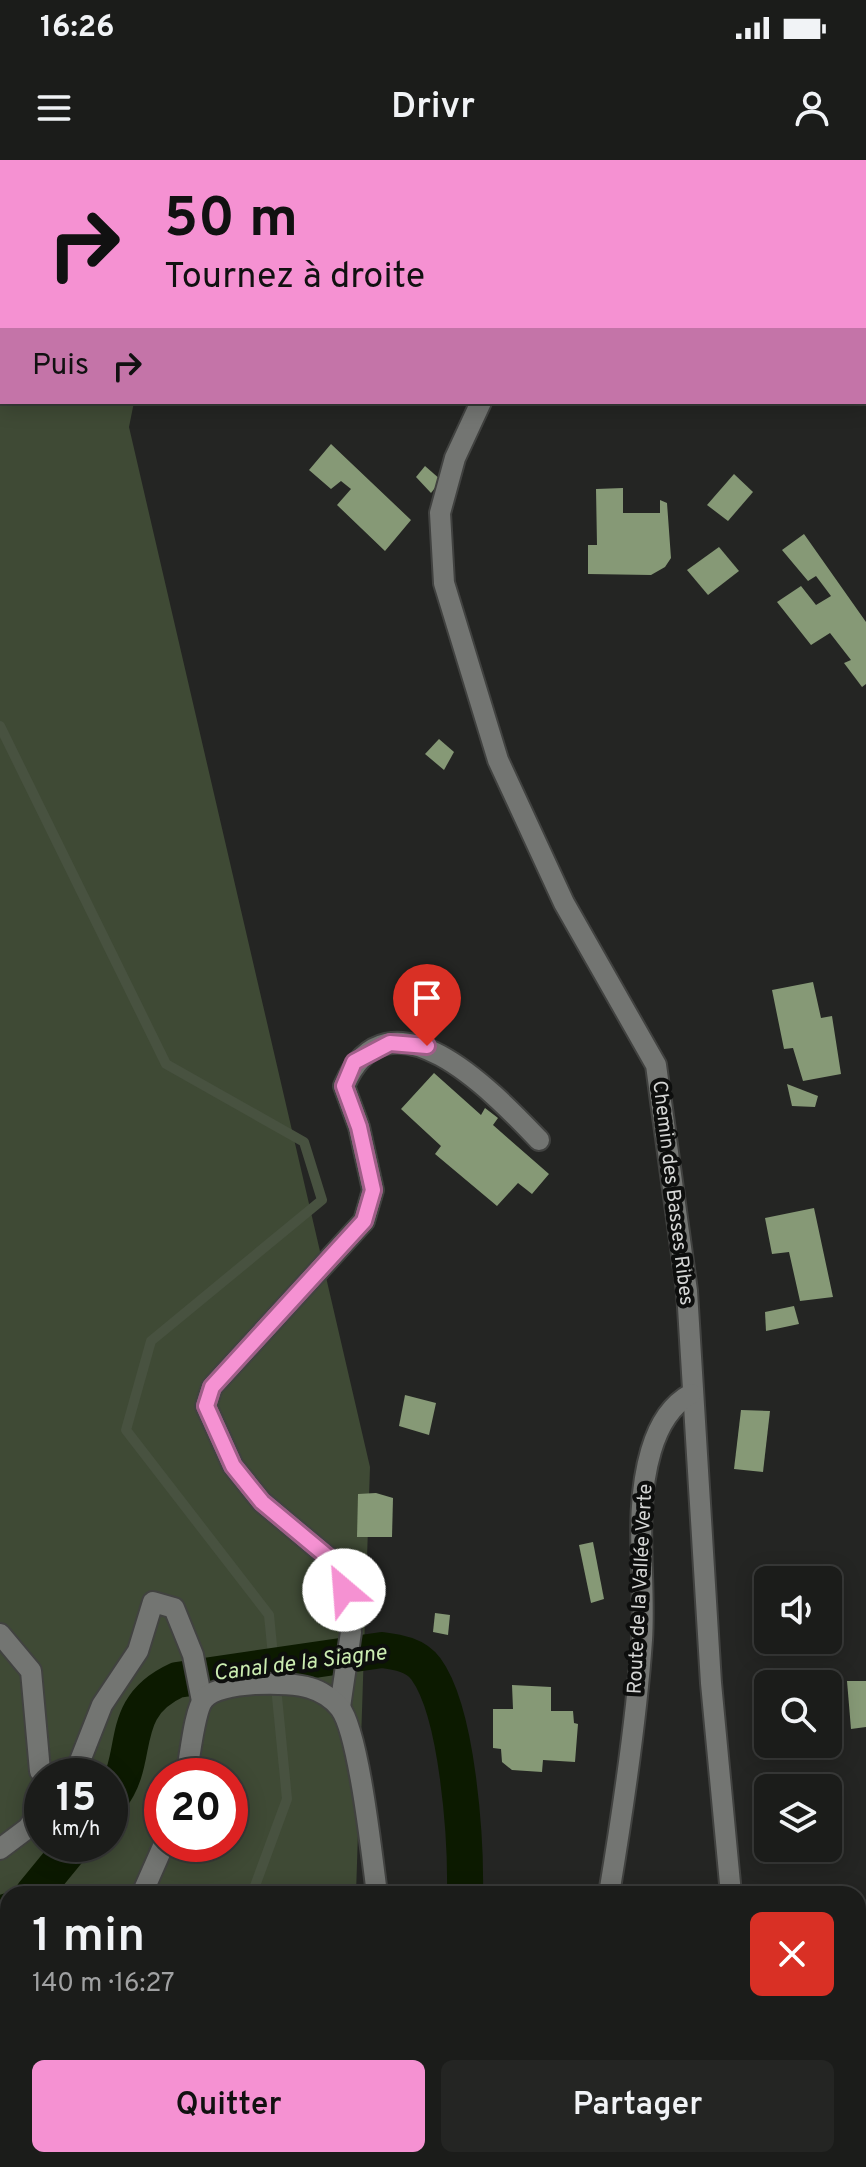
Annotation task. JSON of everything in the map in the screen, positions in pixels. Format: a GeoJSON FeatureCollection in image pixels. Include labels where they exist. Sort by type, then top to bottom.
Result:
{"type":"FeatureCollection","features":[{"type":"Feature","properties":{"kind":"street","name":"Chemin des Basses Ribes"},"geometry":{"type":"LineString","coordinates":[[480,404],[455,458],[440,513],[444,583],[498,760],[564,903],[656,1065],[687,1291],[711,1683],[730,1886]]}},
{"type":"Feature","properties":{"kind":"street"},"geometry":{"type":"LineString","coordinates":[[376,1886],[359,1773],[340,1707],[351,1632],[341,1568],[262,1502],[233,1466],[206,1406],[212,1387],[364,1221],[373,1190],[359,1127],[344,1086],[354,1062],[390,1043],[427,1046],[494,1094],[539,1140]]}},
{"type":"Feature","properties":{"kind":"street","name":"Route de la Vallée Verte"},"geometry":{"type":"LineString","coordinates":[[610,1886],[626,1792],[642,1638],[642,1492],[651,1451],[664,1419],[675,1403],[691,1394]]}},
{"type":"Feature","properties":{"kind":"street"},"geometry":{"type":"LineString","coordinates":[[81,1758],[102,1705],[138,1651],[153,1602],[174,1608],[193,1655],[202,1701],[190,1758]]}},
{"type":"Feature","properties":{"kind":"street"},"geometry":{"type":"LineString","coordinates":[[0,1634],[31,1671],[39,1758]]}},
{"type":"Feature","properties":{"kind":"street"},"geometry":{"type":"LineString","coordinates":[[202,1701],[213,1691],[230,1685],[308,1687],[340,1707]]}},
{"type":"Feature","properties":{"kind":"street"},"geometry":{"type":"LineString","coordinates":[[0,1849],[24,1831]]}},
{"type":"Feature","properties":{"kind":"street"},"geometry":{"type":"LineString","coordinates":[[146,1886],[156,1862]]}},
{"type":"Feature","properties":{"kind":"green space"},"geometry":{"type":"Polygon","coordinates":[[[0,404],[134,404],[129,427],[370,1467],[356,1886],[0,1886],[0,404]]]}},
{"type":"Feature","properties":{"kind":"building"},"geometry":{"type":"Polygon","coordinates":[[[331,444],[411,520],[385,551],[337,505],[351,489],[341,481],[331,489],[309,470],[331,444]]]}},
{"type":"Feature","properties":{"kind":"building"},"geometry":{"type":"Polygon","coordinates":[[[425,466],[441,480],[431,493],[416,477],[425,466]]]}},
{"type":"Feature","properties":{"kind":"building"},"geometry":{"type":"Polygon","coordinates":[[[734,474],[753,492],[728,521],[707,505],[734,474]]]}},
{"type":"Feature","properties":{"kind":"building"},"geometry":{"type":"Polygon","coordinates":[[[623,488],[623,513],[660,513],[660,500],[667,503],[671,558],[665,567],[651,575],[588,574],[588,545],[597,545],[596,489],[623,488]]]}},
{"type":"Feature","properties":{"kind":"building"},"geometry":{"type":"Polygon","coordinates":[[[804,534],[866,622],[866,684],[862,687],[844,663],[851,660],[830,633],[811,645],[777,602],[801,586],[816,605],[831,596],[816,576],[808,581],[782,550],[804,534]]]}},
{"type":"Feature","properties":{"kind":"building"},"geometry":{"type":"Polygon","coordinates":[[[719,547],[739,571],[708,595],[687,570],[719,547]]]}},
{"type":"Feature","properties":{"kind":"building"},"geometry":{"type":"Polygon","coordinates":[[[439,739],[454,752],[444,770],[425,754],[439,739]]]}},
{"type":"Feature","properties":{"kind":"building"},"geometry":{"type":"Polygon","coordinates":[[[813,982],[821,1018],[832,1016],[841,1074],[803,1081],[793,1048],[784,1049],[772,990],[813,982]]]}},
{"type":"Feature","properties":{"kind":"building"},"geometry":{"type":"Polygon","coordinates":[[[434,1073],[481,1115],[485,1108],[498,1118],[493,1125],[549,1174],[532,1194],[518,1183],[497,1206],[435,1154],[441,1146],[401,1109],[434,1073]]]}},
{"type":"Feature","properties":{"kind":"building"},"geometry":{"type":"Polygon","coordinates":[[[787,1084],[818,1096],[815,1107],[792,1106],[787,1084]]]}},
{"type":"Feature","properties":{"kind":"building"},"geometry":{"type":"Polygon","coordinates":[[[814,1208],[833,1297],[800,1301],[789,1252],[772,1254],[765,1218],[814,1208]]]}},
{"type":"Feature","properties":{"kind":"building"},"geometry":{"type":"Polygon","coordinates":[[[794,1306],[799,1324],[766,1331],[765,1312],[794,1306]]]}},
{"type":"Feature","properties":{"kind":"building"},"geometry":{"type":"Polygon","coordinates":[[[405,1395],[436,1403],[429,1435],[399,1426],[405,1395]]]}},
{"type":"Feature","properties":{"kind":"building"},"geometry":{"type":"Polygon","coordinates":[[[741,1410],[770,1411],[763,1472],[734,1469],[741,1410]]]}},
{"type":"Feature","properties":{"kind":"building"},"geometry":{"type":"Polygon","coordinates":[[[376,1493],[393,1498],[392,1537],[357,1537],[358,1494],[376,1493]]]}},
{"type":"Feature","properties":{"kind":"building"},"geometry":{"type":"Polygon","coordinates":[[[593,1542],[604,1599],[591,1603],[579,1545],[593,1542]]]}},
{"type":"Feature","properties":{"kind":"building"},"geometry":{"type":"Polygon","coordinates":[[[435,1613],[450,1615],[448,1635],[433,1632],[435,1613]]]}},
{"type":"Feature","properties":{"kind":"building"},"geometry":{"type":"Polygon","coordinates":[[[847,1681],[866,1681],[866,1727],[851,1729],[847,1681]]]}},
{"type":"Feature","properties":{"kind":"building"},"geometry":{"type":"Polygon","coordinates":[[[512,1685],[551,1687],[551,1711],[573,1711],[574,1723],[578,1724],[575,1762],[543,1760],[542,1772],[512,1770],[502,1762],[501,1749],[493,1748],[493,1709],[513,1709],[512,1685]]]}},
{"type":"Feature","properties":{"kind":"waterway"},"geometry":{"type":"LineString","coordinates":[[0,726],[166,1064],[304,1142],[322,1200],[151,1341],[126,1430],[269,1615],[287,1799],[255,1886]]}},
{"type":"Feature","properties":{"kind":"waterway","name":"Canal de la Siagne"},"geometry":{"type":"LineString","coordinates":[[128,1758],[132,1735],[145,1705],[157,1692],[177,1680],[382,1650],[412,1657],[426,1669],[437,1689],[453,1745],[462,1810],[465,1886]]}},
{"type":"Feature","properties":{"kind":"waterway","name":"Canal de la Siagne"},"geometry":{"type":"LineString","coordinates":[[40,1886],[59,1862]]}},
{"type":"Feature","properties":{"kind":"route"},"geometry":{"type":"LineString","coordinates":[[344,1590],[341,1568],[262,1502],[233,1466],[206,1406],[212,1387],[364,1221],[373,1190],[359,1127],[344,1086],[354,1062],[390,1043],[427,1046]]}}]}
